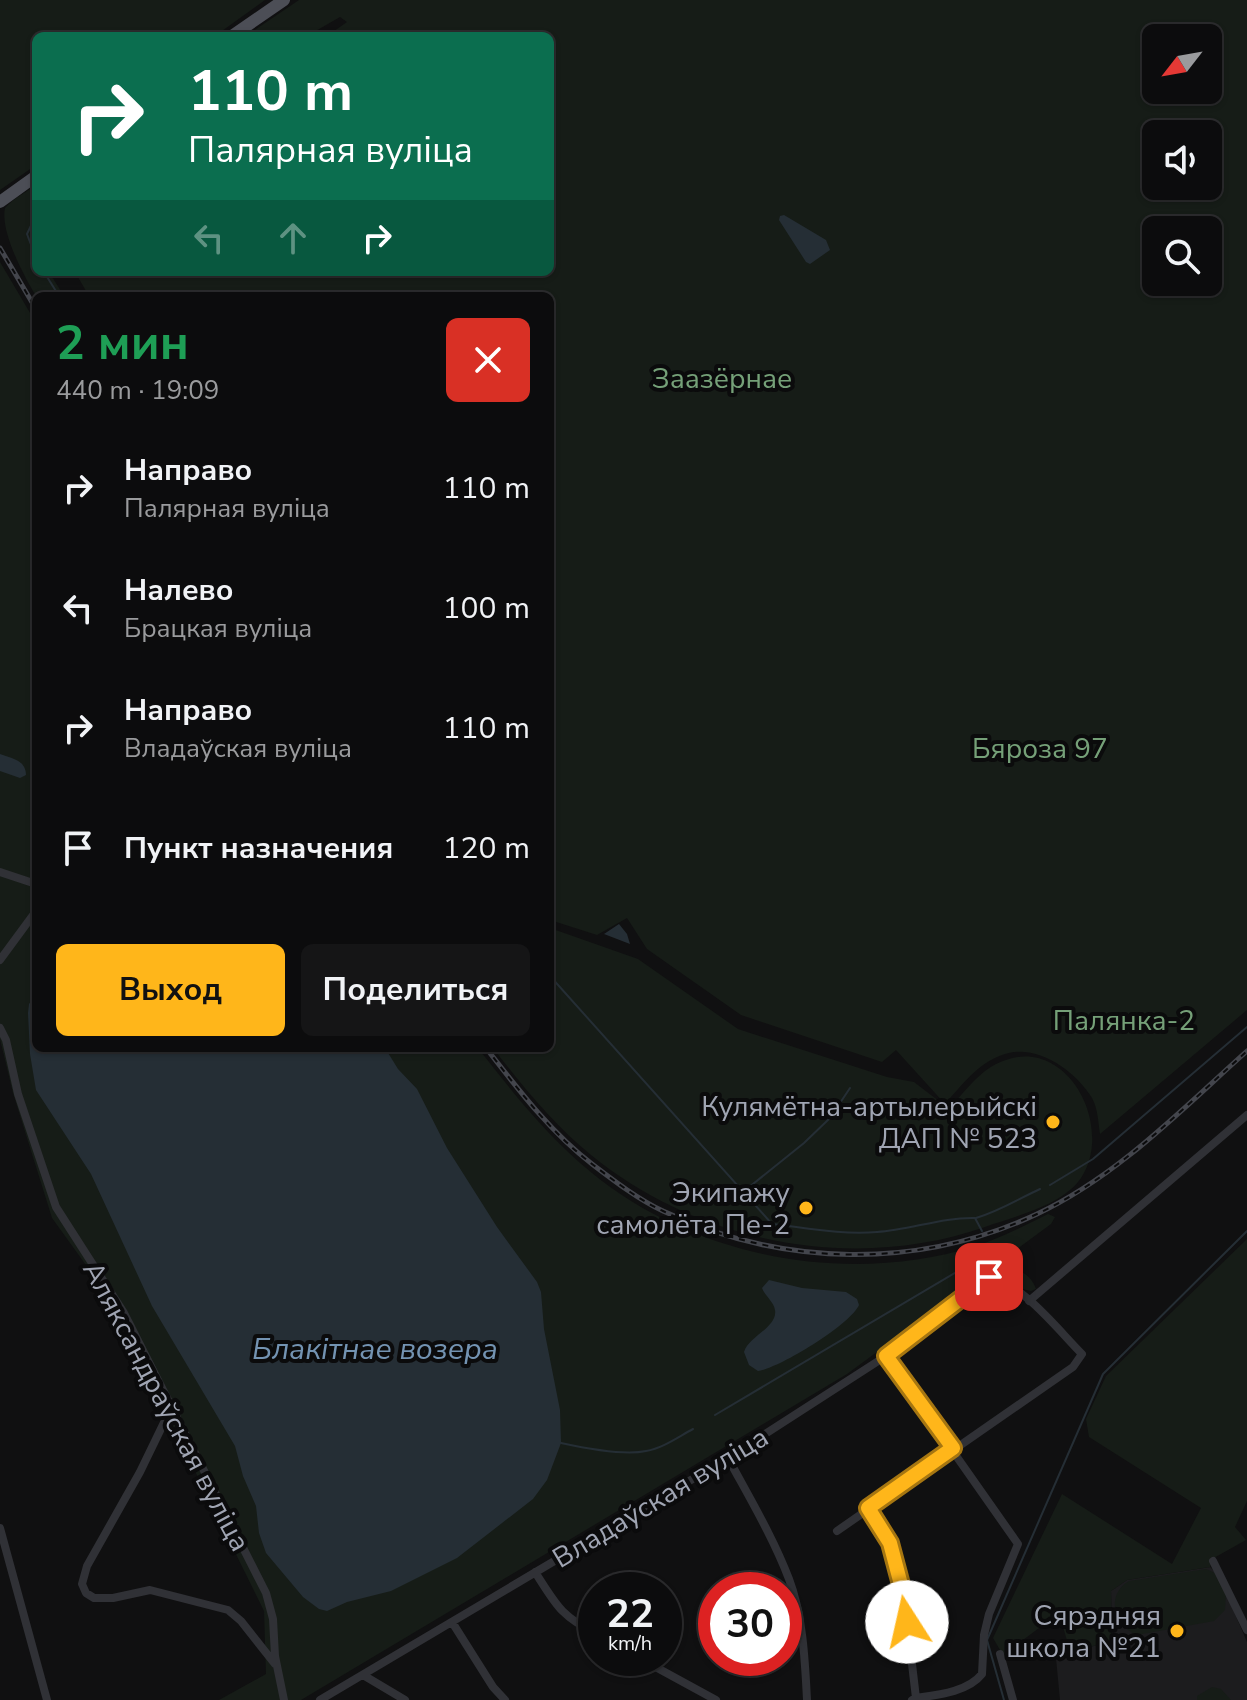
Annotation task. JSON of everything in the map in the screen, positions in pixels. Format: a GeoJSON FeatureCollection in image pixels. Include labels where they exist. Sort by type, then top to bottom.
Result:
{"type":"FeatureCollection","features":[{"type":"Feature","properties":{"kind":"main road"},"geometry":{"type":"LineString","coordinates":[[238,32],[284,0]]}},
{"type":"Feature","properties":{"kind":"main road"},"geometry":{"type":"LineString","coordinates":[[0,202],[32,179]]}},
{"type":"Feature","properties":{"kind":"street"},"geometry":{"type":"LineString","coordinates":[[0,872],[32,883]]}},
{"type":"Feature","properties":{"kind":"street"},"geometry":{"type":"LineString","coordinates":[[0,960],[32,916]]}},
{"type":"Feature","properties":{"kind":"street","name":"Аляксандраўская вуліца"},"geometry":{"type":"LineString","coordinates":[[0,1028],[6,1040],[18,1094],[56,1207],[117,1300],[266,1593],[273,1619],[284,1700]]}},
{"type":"Feature","properties":{"kind":"street"},"geometry":{"type":"LineString","coordinates":[[837,1531],[1073,1367],[1082,1354],[1029,1301],[1247,1115]]}},
{"type":"Feature","properties":{"kind":"street","name":"Владаўская вуліца"},"geometry":{"type":"LineString","coordinates":[[320,1700],[728,1458],[886,1356],[989,1277],[1003,1280],[1029,1301]]}},
{"type":"Feature","properties":{"kind":"street"},"geometry":{"type":"LineString","coordinates":[[868,1508],[890,1543],[904,1596],[914,1699],[947,1694],[979,1679],[989,1614],[1018,1544],[886,1356]]}},
{"type":"Feature","properties":{"kind":"street"},"geometry":{"type":"LineString","coordinates":[[172,1406],[140,1472],[87,1566],[83,1588],[89,1596],[99,1599],[150,1590],[220,1607],[241,1621],[278,1668]]}},
{"type":"Feature","properties":{"kind":"street"},"geometry":{"type":"LineString","coordinates":[[728,1458],[790,1579],[801,1626],[807,1700]]}},
{"type":"Feature","properties":{"kind":"street"},"geometry":{"type":"LineString","coordinates":[[0,1528],[47,1700]]}},
{"type":"Feature","properties":{"kind":"street"},"geometry":{"type":"LineString","coordinates":[[1213,1561],[1247,1630]]}},
{"type":"Feature","properties":{"kind":"street"},"geometry":{"type":"LineString","coordinates":[[535,1572],[558,1608],[578,1625]]}},
{"type":"Feature","properties":{"kind":"street"},"geometry":{"type":"LineString","coordinates":[[452,1622],[493,1687],[505,1700]]}},
{"type":"Feature","properties":{"kind":"street"},"geometry":{"type":"LineString","coordinates":[[1000,1654],[1013,1700]]}},
{"type":"Feature","properties":{"kind":"street"},"geometry":{"type":"LineString","coordinates":[[363,1675],[405,1700]]}},
{"type":"Feature","properties":{"kind":"street"},"geometry":{"type":"LineString","coordinates":[[672,1676],[716,1700]]}},
{"type":"Feature","properties":{"kind":"shaded area","name":"Сярэдняя школа №21"},"geometry":{"type":"Polygon","coordinates":[[[1210,1567],[1218,1575],[1247,1642],[1247,1700],[1060,1700],[1056,1658],[1112,1640],[1111,1591],[1127,1580],[1210,1567]]]}},
{"type":"Feature","properties":{"kind":"green space"},"geometry":{"type":"Polygon","coordinates":[[[0,0],[265,0],[221,32],[32,32],[32,168],[0,190],[0,0]]]}},
{"type":"Feature","properties":{"kind":"green space"},"geometry":{"type":"Polygon","coordinates":[[[299,0],[1247,0],[1247,1010],[1100,1134],[1092,1098],[1075,1078],[1053,1061],[1028,1052],[1002,1055],[970,1076],[945,1104],[896,1050],[882,1062],[741,1015],[647,949],[627,918],[597,935],[554,921],[554,292],[87,292],[77,276],[554,276],[554,32],[333,32],[347,22],[340,17],[314,32],[252,32],[299,0]]]}},
{"type":"Feature","properties":{"kind":"green space"},"geometry":{"type":"Polygon","coordinates":[[[32,188],[32,276],[52,276],[62,292],[34,292],[25,277],[14,254],[4,218],[5,208],[32,188]]]}},
{"type":"Feature","properties":{"kind":"green space"},"geometry":{"type":"Polygon","coordinates":[[[0,262],[32,316],[32,1052],[481,1052],[561,1145],[592,1173],[633,1202],[678,1226],[725,1244],[775,1256],[826,1263],[877,1263],[927,1258],[985,1243],[1048,1214],[1055,1217],[1051,1224],[847,1374],[301,1700],[219,1700],[266,1674],[264,1611],[109,1297],[52,1218],[13,1093],[0,1039],[0,262]]]}},
{"type":"Feature","properties":{"kind":"green space"},"geometry":{"type":"Polygon","coordinates":[[[554,929],[638,959],[738,1029],[887,1077],[914,1082],[944,1105],[953,1104],[978,1077],[1000,1062],[1031,1057],[1051,1063],[1067,1076],[1080,1093],[1089,1114],[1092,1136],[1090,1158],[1073,1188],[1050,1203],[935,1241],[883,1248],[831,1248],[779,1241],[728,1229],[680,1210],[634,1185],[577,1143],[515,1077],[496,1052],[554,1052],[554,929]]]}},
{"type":"Feature","properties":{"kind":"green space"},"geometry":{"type":"Polygon","coordinates":[[[1247,1239],[1247,1501],[1235,1527],[1246,1540],[1212,1559],[1210,1567],[1127,1580],[1111,1591],[1112,1640],[1056,1658],[1057,1650],[1068,1644],[1059,1613],[1003,1655],[993,1638],[1062,1494],[1172,1564],[1201,1508],[1089,1437],[1086,1419],[1106,1376],[1247,1239]]]}},
{"type":"Feature","properties":{"kind":"green space"},"geometry":{"type":"Polygon","coordinates":[[[1001,1269],[1025,1274],[1036,1289],[1031,1291],[1019,1287],[1000,1274],[1001,1269]]]}},
{"type":"Feature","properties":{"kind":"green space"},"geometry":{"type":"Polygon","coordinates":[[[1206,1569],[1215,1573],[1226,1595],[1225,1610],[1214,1621],[1137,1635],[1118,1618],[1115,1610],[1117,1594],[1129,1581],[1206,1569]]]}},
{"type":"Feature","properties":{"kind":"green space"},"geometry":{"type":"Polygon","coordinates":[[[1212,1687],[1221,1689],[1231,1700],[1197,1700],[1197,1696],[1212,1687]]]}},
{"type":"Feature","properties":{"kind":"water"},"geometry":{"type":"Polygon","coordinates":[[[784,215],[826,240],[830,250],[810,264],[806,262],[779,220],[784,215]]]}},
{"type":"Feature","properties":{"kind":"water"},"geometry":{"type":"Polygon","coordinates":[[[0,754],[21,763],[26,775],[20,778],[0,771],[0,754]]]}},
{"type":"Feature","properties":{"kind":"water"},"geometry":{"type":"Polygon","coordinates":[[[619,924],[627,934],[630,944],[604,934],[619,924]]]}},
{"type":"Feature","properties":{"kind":"water","name":"Блакітнае возера"},"geometry":{"type":"Polygon","coordinates":[[[32,1000],[32,1052],[387,1052],[417,1089],[447,1148],[541,1292],[544,1329],[560,1410],[561,1443],[547,1480],[533,1499],[457,1558],[391,1591],[347,1602],[327,1611],[303,1597],[266,1553],[259,1533],[256,1506],[235,1446],[152,1306],[91,1174],[36,1090],[30,1054],[29,1004],[32,1000]]]}},
{"type":"Feature","properties":{"kind":"water"},"geometry":{"type":"Polygon","coordinates":[[[769,1280],[802,1288],[846,1292],[857,1299],[859,1305],[843,1323],[814,1344],[758,1371],[749,1365],[744,1352],[775,1316],[774,1307],[762,1288],[769,1280]]]}},
{"type":"Feature","properties":{"kind":"waterway"},"geometry":{"type":"LineString","coordinates":[[32,223],[27,234],[32,247]]}},
{"type":"Feature","properties":{"kind":"waterway"},"geometry":{"type":"LineString","coordinates":[[46,276],[56,292]]}},
{"type":"Feature","properties":{"kind":"waterway"},"geometry":{"type":"LineString","coordinates":[[554,980],[772,1224],[864,1233],[975,1218],[982,1231]]}},
{"type":"Feature","properties":{"kind":"waterway"},"geometry":{"type":"LineString","coordinates":[[1050,1185],[1093,1159],[1247,1027]]}},
{"type":"Feature","properties":{"kind":"waterway"},"geometry":{"type":"LineString","coordinates":[[743,1192],[830,1118],[850,1088]]}},
{"type":"Feature","properties":{"kind":"waterway"},"geometry":{"type":"LineString","coordinates":[[976,1218],[1040,1189]]}},
{"type":"Feature","properties":{"kind":"waterway"},"geometry":{"type":"LineString","coordinates":[[1004,1700],[987,1640],[1103,1374],[1247,1231]]}},
{"type":"Feature","properties":{"kind":"waterway"},"geometry":{"type":"LineString","coordinates":[[715,1415],[975,1261]]}},
{"type":"Feature","properties":{"kind":"waterway"},"geometry":{"type":"LineString","coordinates":[[561,1443],[604,1451],[637,1452],[658,1447],[693,1429]]}},
{"type":"Feature","properties":{"kind":"railway"},"geometry":{"type":"LineString","coordinates":[[0,248],[32,302]]}},
{"type":"Feature","properties":{"kind":"railway"},"geometry":{"type":"LineString","coordinates":[[489,1052],[562,1138],[636,1196],[708,1230],[755,1243],[802,1251],[850,1254],[898,1252],[945,1245],[992,1232],[1037,1214],[1095,1181],[1122,1161],[1247,1051]]}},
{"type":"Feature","properties":{"kind":"place","name":"Кулямётна-артылерыйскі ДАП № 523"},"geometry":{"type":"Point","coordinates":[1053,1122]}},
{"type":"Feature","properties":{"kind":"place","name":"Экипажу самолёта Пе-2"},"geometry":{"type":"Point","coordinates":[806,1208]}},
{"type":"Feature","properties":{"kind":"place","name":"Сярэдняя школа №21"},"geometry":{"type":"Point","coordinates":[1177,1631]}},
{"type":"Feature","properties":{"kind":"route"},"geometry":{"type":"LineString","coordinates":[[907,1622],[904,1596],[890,1543],[868,1508],[953,1448],[886,1356],[989,1277]]}},
{"type":"Feature","properties":{"kind":"park label","name":"Заазёрнае"},"geometry":{"type":"Point","coordinates":[722,378]}},
{"type":"Feature","properties":{"kind":"park label","name":"Бяроза 97"},"geometry":{"type":"Point","coordinates":[1040,748]}},
{"type":"Feature","properties":{"kind":"park label","name":"Палянка-2"},"geometry":{"type":"Point","coordinates":[1124,1020]}}]}
